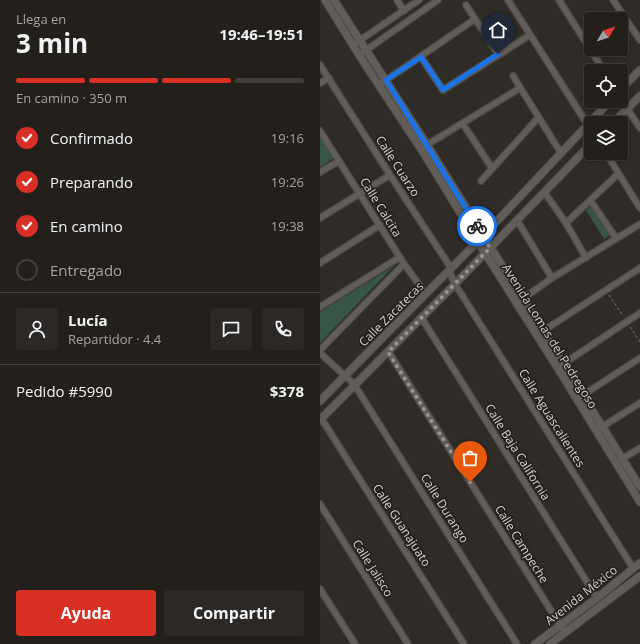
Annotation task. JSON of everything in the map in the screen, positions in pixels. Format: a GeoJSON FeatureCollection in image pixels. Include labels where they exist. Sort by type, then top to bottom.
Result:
{"type":"FeatureCollection","features":[{"type":"Feature","properties":{"kind":"street","name":"Avenida Lomas del Pedregoso"},"geometry":{"type":"LineString","coordinates":[[325,0],[379,85],[424,147],[483,236],[487,249],[516,302],[561,365]]}},
{"type":"Feature","properties":{"kind":"street","name":"Avenida Lomas del Pedregoso"},"geometry":{"type":"LineString","coordinates":[[334,0],[386,80],[478,242],[487,249],[523,298],[561,365],[619,461],[640,502]]}},
{"type":"Feature","properties":{"kind":"street"},"geometry":{"type":"LineString","coordinates":[[397,0],[404,11]]}},
{"type":"Feature","properties":{"kind":"street"},"geometry":{"type":"LineString","coordinates":[[353,45],[419,0]]}},
{"type":"Feature","properties":{"kind":"street"},"geometry":{"type":"LineString","coordinates":[[359,55],[438,0]]}},
{"type":"Feature","properties":{"kind":"street"},"geometry":{"type":"LineString","coordinates":[[508,0],[584,119]]}},
{"type":"Feature","properties":{"kind":"street"},"geometry":{"type":"LineString","coordinates":[[559,0],[600,64]]}},
{"type":"Feature","properties":{"kind":"street"},"geometry":{"type":"LineString","coordinates":[[613,0],[640,40]]}},
{"type":"Feature","properties":{"kind":"street"},"geometry":{"type":"LineString","coordinates":[[466,5],[498,54]]}},
{"type":"Feature","properties":{"kind":"street"},"geometry":{"type":"LineString","coordinates":[[379,85],[475,19]]}},
{"type":"Feature","properties":{"kind":"street"},"geometry":{"type":"LineString","coordinates":[[421,57],[443,90],[530,35]]}},
{"type":"Feature","properties":{"kind":"street","name":"Calle Cuarzo"},"geometry":{"type":"LineString","coordinates":[[320,64],[451,271],[454,282]]}},
{"type":"Feature","properties":{"kind":"street"},"geometry":{"type":"LineString","coordinates":[[628,82],[640,70]]}},
{"type":"Feature","properties":{"kind":"street"},"geometry":{"type":"LineString","coordinates":[[513,76],[561,153]]}},
{"type":"Feature","properties":{"kind":"street"},"geometry":{"type":"LineString","coordinates":[[320,83],[329,78]]}},
{"type":"Feature","properties":{"kind":"street"},"geometry":{"type":"LineString","coordinates":[[424,147],[520,88]]}},
{"type":"Feature","properties":{"kind":"street"},"geometry":{"type":"LineString","coordinates":[[628,106],[640,96]]}},
{"type":"Feature","properties":{"kind":"street"},"geometry":{"type":"LineString","coordinates":[[619,116],[626,108]]}},
{"type":"Feature","properties":{"kind":"street"},"geometry":{"type":"LineString","coordinates":[[628,108],[640,128]]}},
{"type":"Feature","properties":{"kind":"street"},"geometry":{"type":"LineString","coordinates":[[481,181],[538,118]]}},
{"type":"Feature","properties":{"kind":"street"},"geometry":{"type":"LineString","coordinates":[[463,124],[492,168]]}},
{"type":"Feature","properties":{"kind":"street","name":"Calle Calcita"},"geometry":{"type":"LineString","coordinates":[[320,131],[400,258],[426,294]]}},
{"type":"Feature","properties":{"kind":"street","name":"Calle Zacatecas"},"geometry":{"type":"LineString","coordinates":[[321,419],[350,380],[426,294],[451,271],[561,153],[584,133]]}},
{"type":"Feature","properties":{"kind":"street","name":"Calle Zacatecas"},"geometry":{"type":"LineString","coordinates":[[320,401],[388,352],[454,282],[584,151]]}},
{"type":"Feature","properties":{"kind":"street"},"geometry":{"type":"LineString","coordinates":[[610,160],[640,208]]}},
{"type":"Feature","properties":{"kind":"street"},"geometry":{"type":"LineString","coordinates":[[320,172],[339,161]]}},
{"type":"Feature","properties":{"kind":"street"},"geometry":{"type":"LineString","coordinates":[[566,223],[618,174]]}},
{"type":"Feature","properties":{"kind":"street"},"geometry":{"type":"LineString","coordinates":[[320,218],[390,175]]}},
{"type":"Feature","properties":{"kind":"street"},"geometry":{"type":"LineString","coordinates":[[544,193],[566,223],[586,258]]}},
{"type":"Feature","properties":{"kind":"street"},"geometry":{"type":"LineString","coordinates":[[590,200],[616,238]]}},
{"type":"Feature","properties":{"kind":"street"},"geometry":{"type":"LineString","coordinates":[[517,220],[552,278]]}},
{"type":"Feature","properties":{"kind":"street"},"geometry":{"type":"LineString","coordinates":[[516,302],[640,224]]}},
{"type":"Feature","properties":{"kind":"street"},"geometry":{"type":"LineString","coordinates":[[320,263],[380,225]]}},
{"type":"Feature","properties":{"kind":"street"},"geometry":{"type":"LineString","coordinates":[[320,307],[400,258]]}},
{"type":"Feature","properties":{"kind":"street"},"geometry":{"type":"LineString","coordinates":[[320,351],[404,264]]}},
{"type":"Feature","properties":{"kind":"street"},"geometry":{"type":"LineString","coordinates":[[543,331],[640,268]]}},
{"type":"Feature","properties":{"kind":"street","name":"Calle Aguascalientes"},"geometry":{"type":"LineString","coordinates":[[454,282],[633,568]]}},
{"type":"Feature","properties":{"kind":"street"},"geometry":{"type":"LineString","coordinates":[[561,365],[640,313]]}},
{"type":"Feature","properties":{"kind":"street","name":"Calle Baja California"},"geometry":{"type":"LineString","coordinates":[[421,317],[597,598]]}},
{"type":"Feature","properties":{"kind":"street","name":"Calle Durango"},"geometry":{"type":"LineString","coordinates":[[320,351],[350,380],[517,644]]}},
{"type":"Feature","properties":{"kind":"street","name":"Calle Campeche"},"geometry":{"type":"LineString","coordinates":[[388,352],[565,633]]}},
{"type":"Feature","properties":{"kind":"street"},"geometry":{"type":"LineString","coordinates":[[580,397],[640,358]]}},
{"type":"Feature","properties":{"kind":"street"},"geometry":{"type":"LineString","coordinates":[[600,429],[640,403]]}},
{"type":"Feature","properties":{"kind":"street","name":"Calle Guanajuato"},"geometry":{"type":"LineString","coordinates":[[321,419],[464,644]]}},
{"type":"Feature","properties":{"kind":"street"},"geometry":{"type":"LineString","coordinates":[[619,461],[640,448]]}},
{"type":"Feature","properties":{"kind":"street","name":"Avenida Lomas del Pedregoso"},"geometry":{"type":"LineString","coordinates":[[619,461],[640,487]]}},
{"type":"Feature","properties":{"kind":"street","name":"Calle Jalisco"},"geometry":{"type":"LineString","coordinates":[[320,504],[408,644]]}},
{"type":"Feature","properties":{"kind":"street","name":"Avenida México"},"geometry":{"type":"LineString","coordinates":[[535,644],[597,598],[640,563]]}},
{"type":"Feature","properties":{"kind":"street","name":"Avenida México"},"geometry":{"type":"LineString","coordinates":[[550,644],[640,576]]}},
{"type":"Feature","properties":{"kind":"street"},"geometry":{"type":"LineString","coordinates":[[320,589],[355,644]]}},
{"type":"Feature","properties":{"kind":"path"},"geometry":{"type":"LineString","coordinates":[[606,290],[640,342]]}},
{"type":"Feature","properties":{"kind":"green space"},"geometry":{"type":"Polygon","coordinates":[[[320,137],[334,158],[320,167],[320,137]]]}},
{"type":"Feature","properties":{"kind":"green space"},"geometry":{"type":"Polygon","coordinates":[[[592,206],[611,235],[604,239],[586,210],[592,206]]]}},
{"type":"Feature","properties":{"kind":"green space"},"geometry":{"type":"Polygon","coordinates":[[[394,266],[320,343],[320,312],[394,266]]]}},
{"type":"Feature","properties":{"kind":"way so far"},"geometry":{"type":"LineString","coordinates":[[470,482],[388,352],[490,248],[477,226]]}},
{"type":"Feature","properties":{"kind":"route"},"geometry":{"type":"LineString","coordinates":[[477,226],[386,80],[421,57],[443,90],[498,54]]}}]}
